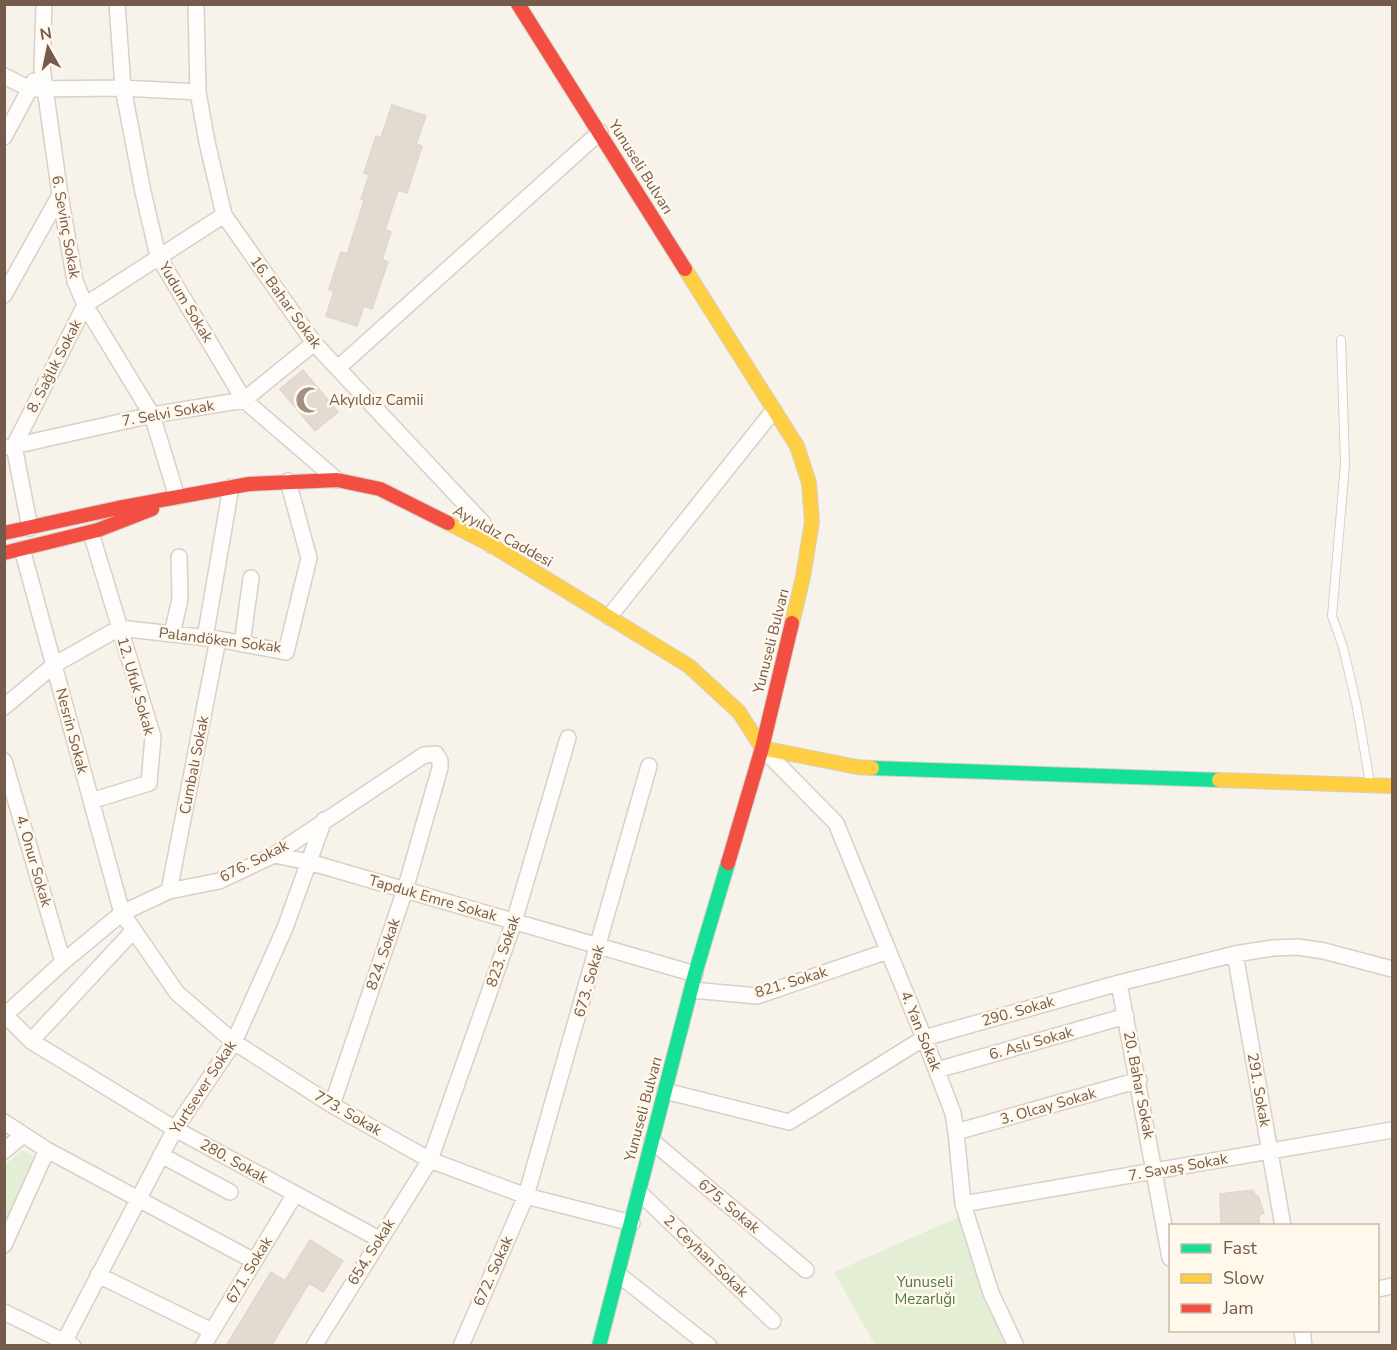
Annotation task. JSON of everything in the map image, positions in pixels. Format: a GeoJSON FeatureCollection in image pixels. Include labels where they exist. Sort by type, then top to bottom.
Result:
{"type":"FeatureCollection","features":[{"type":"Feature","properties":{"kind":"main road","name":"Yunuseli Bulvarı"},"geometry":{"type":"LineString","coordinates":[[518,4],[797,446],[809,483],[812,522],[803,577],[762,748],[695,974],[601,1344]]}},
{"type":"Feature","properties":{"kind":"main road","name":"Ayyıldız Caddesi"},"geometry":{"type":"LineString","coordinates":[[4,533],[118,508],[231,487],[288,481],[337,480],[380,489],[491,545],[689,666],[738,712],[762,748]]}},
{"type":"Feature","properties":{"kind":"main road","name":"Ayyıldız Caddesi"},"geometry":{"type":"LineString","coordinates":[[4,553],[91,533],[126,522],[177,497]]}},
{"type":"Feature","properties":{"kind":"main road"},"geometry":{"type":"LineString","coordinates":[[762,748],[857,767],[1392,786]]}},
{"type":"Feature","properties":{"kind":"street","name":"6. Sevinç Sokak"},"geometry":{"type":"LineString","coordinates":[[44,4],[42,67],[38,89],[75,281],[85,305],[152,415],[177,497]]}},
{"type":"Feature","properties":{"kind":"street","name":"Yudum Sokak"},"geometry":{"type":"LineString","coordinates":[[117,4],[123,88],[158,256],[244,400],[337,480]]}},
{"type":"Feature","properties":{"kind":"street","name":"16. Bahar Sokak"},"geometry":{"type":"LineString","coordinates":[[196,4],[198,92],[224,215],[314,343],[483,523],[491,545]]}},
{"type":"Feature","properties":{"kind":"street"},"geometry":{"type":"LineString","coordinates":[[4,76],[38,89],[123,88],[198,92]]}},
{"type":"Feature","properties":{"kind":"street"},"geometry":{"type":"LineString","coordinates":[[4,137],[38,89]]}},
{"type":"Feature","properties":{"kind":"street"},"geometry":{"type":"LineString","coordinates":[[338,368],[600,132]]}},
{"type":"Feature","properties":{"kind":"street"},"geometry":{"type":"LineString","coordinates":[[4,295],[60,195]]}},
{"type":"Feature","properties":{"kind":"street","name":"8. Sağlık Sokak"},"geometry":{"type":"LineString","coordinates":[[9,447],[85,305],[224,215]]}},
{"type":"Feature","properties":{"kind":"street","name":"7. Selvi Sokak"},"geometry":{"type":"LineString","coordinates":[[9,447],[152,415],[244,400],[314,343]]}},
{"type":"Feature","properties":{"kind":"street"},"geometry":{"type":"LineString","coordinates":[[609,617],[774,410]]}},
{"type":"Feature","properties":{"kind":"street"},"geometry":{"type":"LineString","coordinates":[[9,447],[30,528]]}},
{"type":"Feature","properties":{"kind":"street","name":"Palandöken Sokak"},"geometry":{"type":"LineString","coordinates":[[119,628],[212,639],[286,652],[309,558],[288,481]]}},
{"type":"Feature","properties":{"kind":"street","name":"Cumbalı Sokak"},"geometry":{"type":"LineString","coordinates":[[169,891],[212,639],[231,487]]}},
{"type":"Feature","properties":{"kind":"street","name":"12. Ufuk Sokak"},"geometry":{"type":"LineString","coordinates":[[91,533],[153,737],[149,783],[91,801]]}},
{"type":"Feature","properties":{"kind":"street","name":"Nesrin Sokak"},"geometry":{"type":"LineString","coordinates":[[22,549],[122,913]]}},
{"type":"Feature","properties":{"kind":"street"},"geometry":{"type":"LineString","coordinates":[[172,634],[180,599],[179,557]]}},
{"type":"Feature","properties":{"kind":"street"},"geometry":{"type":"LineString","coordinates":[[242,644],[251,578]]}},
{"type":"Feature","properties":{"kind":"street"},"geometry":{"type":"LineString","coordinates":[[4,706],[54,665],[119,628]]}},
{"type":"Feature","properties":{"kind":"street","name":"823. Sokak"},"geometry":{"type":"LineString","coordinates":[[430,1160],[514,921],[568,738]]}},
{"type":"Feature","properties":{"kind":"street","name":"4. Yan Sokak"},"geometry":{"type":"LineString","coordinates":[[762,748],[836,823],[937,1070],[952,1113],[957,1132],[963,1204],[991,1293],[1016,1346]]}},
{"type":"Feature","properties":{"kind":"street","name":"676. Sokak"},"geometry":{"type":"LineString","coordinates":[[5,1016],[63,962],[122,913],[169,891],[219,881],[274,855],[424,754],[436,754],[440,768]]}},
{"type":"Feature","properties":{"kind":"street","name":"4. Onur Sokak"},"geometry":{"type":"LineString","coordinates":[[4,761],[63,962]]}},
{"type":"Feature","properties":{"kind":"street","name":"673. Sokak"},"geometry":{"type":"LineString","coordinates":[[526,1196],[650,766]]}},
{"type":"Feature","properties":{"kind":"street","name":"824. Sokak"},"geometry":{"type":"LineString","coordinates":[[332,1105],[405,890],[440,768]]}},
{"type":"Feature","properties":{"kind":"street","name":"Yurtsever Sokak"},"geometry":{"type":"LineString","coordinates":[[66,1344],[98,1275],[175,1129],[234,1042],[285,928],[324,820]]}},
{"type":"Feature","properties":{"kind":"street","name":"Tapduk Emre Sokak"},"geometry":{"type":"LineString","coordinates":[[274,855],[309,862],[695,974]]}},
{"type":"Feature","properties":{"kind":"street","name":"773. Sokak"},"geometry":{"type":"LineString","coordinates":[[122,913],[177,993],[234,1042],[332,1105],[430,1160],[526,1196],[632,1223]]}},
{"type":"Feature","properties":{"kind":"street"},"geometry":{"type":"LineString","coordinates":[[31,1041],[134,930]]}},
{"type":"Feature","properties":{"kind":"street","name":"290. Sokak"},"geometry":{"type":"LineString","coordinates":[[665,1091],[789,1122],[924,1038],[1119,983],[1235,954],[1273,948],[1298,947],[1323,951],[1392,969]]}},
{"type":"Feature","properties":{"kind":"street","name":"821. Sokak"},"geometry":{"type":"LineString","coordinates":[[692,990],[757,996],[888,951]]}},
{"type":"Feature","properties":{"kind":"street","name":"291. Sokak"},"geometry":{"type":"LineString","coordinates":[[1235,954],[1283,1224]]}},
{"type":"Feature","properties":{"kind":"street","name":"20. Bahar Sokak"},"geometry":{"type":"LineString","coordinates":[[1119,983],[1139,1080],[1169,1252]]}},
{"type":"Feature","properties":{"kind":"street","name":"280. Sokak"},"geometry":{"type":"LineString","coordinates":[[5,1016],[31,1041],[175,1129],[379,1239]]}},
{"type":"Feature","properties":{"kind":"street","name":"6. Aslı Sokak"},"geometry":{"type":"LineString","coordinates":[[937,1070],[1126,1016]]}},
{"type":"Feature","properties":{"kind":"street","name":"3. Olcay Sokak"},"geometry":{"type":"LineString","coordinates":[[957,1132],[1139,1080]]}},
{"type":"Feature","properties":{"kind":"street"},"geometry":{"type":"LineString","coordinates":[[4,1122],[47,1150],[254,1261]]}},
{"type":"Feature","properties":{"kind":"street","name":"7. Savaş Sokak"},"geometry":{"type":"LineString","coordinates":[[963,1204],[1392,1130]]}},
{"type":"Feature","properties":{"kind":"street"},"geometry":{"type":"LineString","coordinates":[[4,1151],[23,1136]]}},
{"type":"Feature","properties":{"kind":"street","name":"675. Sokak"},"geometry":{"type":"LineString","coordinates":[[652,1141],[806,1270]]}},
{"type":"Feature","properties":{"kind":"street"},"geometry":{"type":"LineString","coordinates":[[4,1245],[47,1150]]}},
{"type":"Feature","properties":{"kind":"street"},"geometry":{"type":"LineString","coordinates":[[161,1155],[230,1192]]}},
{"type":"Feature","properties":{"kind":"street","name":"654. Sokak"},"geometry":{"type":"LineString","coordinates":[[314,1346],[430,1160]]}},
{"type":"Feature","properties":{"kind":"street","name":"2. Ceyhan Sokak"},"geometry":{"type":"LineString","coordinates":[[639,1192],[773,1321]]}},
{"type":"Feature","properties":{"kind":"street","name":"671. Sokak"},"geometry":{"type":"LineString","coordinates":[[203,1346],[295,1194]]}},
{"type":"Feature","properties":{"kind":"street","name":"672. Sokak"},"geometry":{"type":"LineString","coordinates":[[461,1346],[526,1196]]}},
{"type":"Feature","properties":{"kind":"street"},"geometry":{"type":"LineString","coordinates":[[618,1274],[709,1346]]}},
{"type":"Feature","properties":{"kind":"street"},"geometry":{"type":"LineString","coordinates":[[98,1275],[212,1331]]}},
{"type":"Feature","properties":{"kind":"street"},"geometry":{"type":"LineString","coordinates":[[4,1311],[66,1344]]}},
{"type":"Feature","properties":{"kind":"lane"},"geometry":{"type":"LineString","coordinates":[[1341,340],[1346,464],[1332,616],[1343,647],[1357,707],[1370,784]]}},
{"type":"Feature","properties":{"kind":"green space"},"geometry":{"type":"Polygon","coordinates":[[[22,1150],[35,1157],[5,1226],[5,1165],[22,1150]]]}},
{"type":"Feature","properties":{"kind":"green space","name":"Yunuseli Mezarlığı"},"geometry":{"type":"Polygon","coordinates":[[[961,1216],[985,1303],[1009,1345],[875,1345],[834,1272],[961,1216]]]}},
{"type":"Feature","properties":{"kind":"building"},"geometry":{"type":"Polygon","coordinates":[[[392,105],[426,116],[416,144],[422,146],[407,193],[398,190],[385,230],[391,232],[382,260],[388,262],[372,309],[364,306],[357,326],[326,316],[334,291],[329,289],[341,252],[347,254],[364,201],[361,199],[369,175],[364,173],[376,136],[381,138],[392,105]]]}},
{"type":"Feature","properties":{"kind":"building","name":"Akyıldız Camii"},"geometry":{"type":"Polygon","coordinates":[[[303,370],[338,412],[315,431],[280,389],[303,370]]]}},
{"type":"Feature","properties":{"kind":"building"},"geometry":{"type":"Polygon","coordinates":[[[1253,1190],[1258,1196],[1264,1213],[1259,1215],[1259,1223],[1221,1224],[1220,1194],[1253,1190]]]}},
{"type":"Feature","properties":{"kind":"building"},"geometry":{"type":"Polygon","coordinates":[[[310,1240],[343,1261],[323,1292],[309,1283],[271,1346],[226,1346],[271,1272],[285,1281],[310,1240]]]}},
{"type":"Feature","properties":{"kind":"traffic: fast"},"geometry":{"type":"LineString","coordinates":[[872,768],[1219,780]]}},
{"type":"Feature","properties":{"kind":"traffic: fast"},"geometry":{"type":"LineString","coordinates":[[599,1346],[695,974],[728,863]]}},
{"type":"Feature","properties":{"kind":"traffic: slow"},"geometry":{"type":"LineString","coordinates":[[685,269],[797,446],[809,483],[812,522],[803,577],[792,623]]}},
{"type":"Feature","properties":{"kind":"traffic: slow"},"geometry":{"type":"LineString","coordinates":[[448,523],[491,545],[689,666],[739,712],[762,748],[872,768]]}},
{"type":"Feature","properties":{"kind":"traffic: slow"},"geometry":{"type":"LineString","coordinates":[[1219,780],[1392,786]]}},
{"type":"Feature","properties":{"kind":"traffic: jam"},"geometry":{"type":"LineString","coordinates":[[518,4],[685,269]]}},
{"type":"Feature","properties":{"kind":"traffic: jam"},"geometry":{"type":"LineString","coordinates":[[4,533],[118,508],[249,484],[337,480],[380,489],[448,523]]}},
{"type":"Feature","properties":{"kind":"traffic: jam"},"geometry":{"type":"LineString","coordinates":[[4,553],[98,530],[152,509]]}},
{"type":"Feature","properties":{"kind":"traffic: jam"},"geometry":{"type":"LineString","coordinates":[[728,863],[762,748],[792,623]]}},
{"type":"Feature","properties":{"kind":"place","name":"Akyıldız Camii"},"geometry":{"type":"Point","coordinates":[309,400]}}]}
